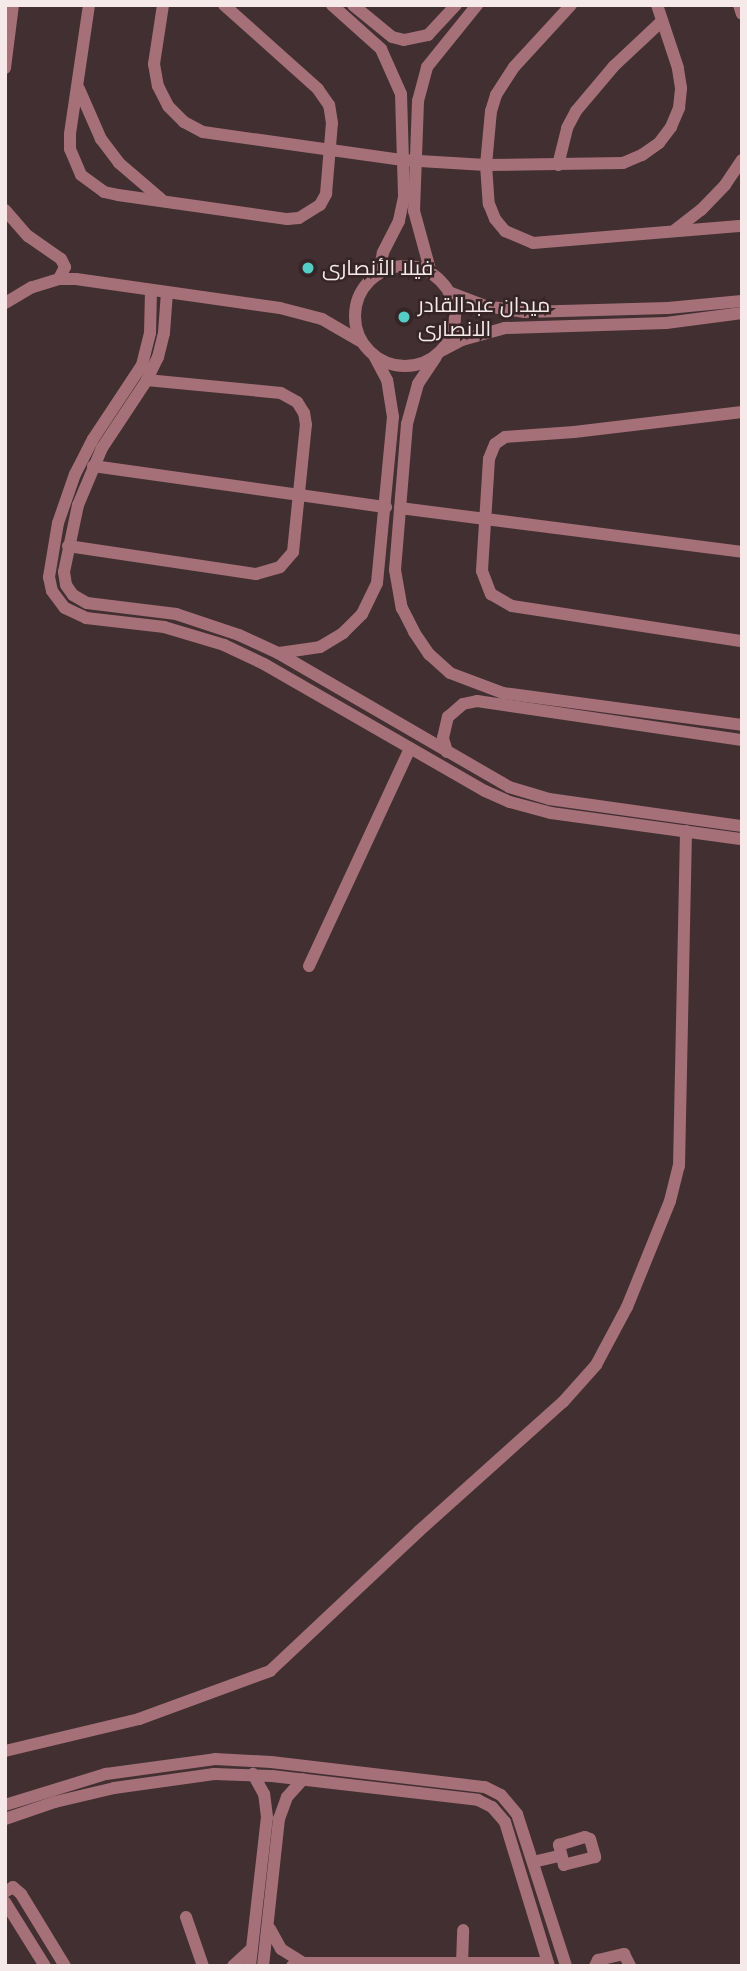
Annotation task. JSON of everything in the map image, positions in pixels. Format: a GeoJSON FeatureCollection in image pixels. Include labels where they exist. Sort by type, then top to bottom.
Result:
{"type":"FeatureCollection","features":[{"type":"Feature","properties":{"kind":"street"},"geometry":{"type":"LineString","coordinates":[[5,68],[13,5]]}},
{"type":"Feature","properties":{"kind":"street"},"geometry":{"type":"LineString","coordinates":[[89,5],[70,149],[80,175],[104,192],[287,219],[299,218],[320,205],[326,194],[331,114],[324,97],[224,5]]}},
{"type":"Feature","properties":{"kind":"street"},"geometry":{"type":"LineString","coordinates":[[163,5],[154,64],[158,86],[169,106],[184,122],[203,132],[330,152],[410,161],[486,165],[623,163],[642,155],[659,143],[671,127],[679,108],[681,88],[678,68],[657,5]]}},
{"type":"Feature","properties":{"kind":"street"},"geometry":{"type":"LineString","coordinates":[[332,5],[381,49],[401,94],[416,225],[431,273],[449,292],[454,303],[454,328],[425,370],[413,399],[400,508],[395,570],[402,608],[421,643],[450,673],[502,693],[742,726]]}},
{"type":"Feature","properties":{"kind":"street"},"geometry":{"type":"LineString","coordinates":[[354,5],[392,37],[416,40],[428,35],[456,5]]}},
{"type":"Feature","properties":{"kind":"street"},"geometry":{"type":"LineString","coordinates":[[378,274],[402,209],[418,101],[427,67],[477,5]]}},
{"type":"Feature","properties":{"kind":"street"},"geometry":{"type":"LineString","coordinates":[[571,5],[514,67],[496,94],[491,111],[486,165],[489,204],[495,219],[518,239],[548,242],[742,226]]}},
{"type":"Feature","properties":{"kind":"street"},"geometry":{"type":"LineString","coordinates":[[739,5],[742,14]]}},
{"type":"Feature","properties":{"kind":"street"},"geometry":{"type":"LineString","coordinates":[[558,165],[561,146],[576,111],[614,66],[662,21]]}},
{"type":"Feature","properties":{"kind":"street"},"geometry":{"type":"LineString","coordinates":[[381,49],[392,37]]}},
{"type":"Feature","properties":{"kind":"street"},"geometry":{"type":"LineString","coordinates":[[78,86],[88,114],[113,155],[139,183],[163,200]]}},
{"type":"Feature","properties":{"kind":"street"},"geometry":{"type":"LineString","coordinates":[[674,232],[701,211],[725,185],[742,160]]}},
{"type":"Feature","properties":{"kind":"street"},"geometry":{"type":"LineString","coordinates":[[5,210],[29,236],[61,259],[65,272],[59,279]]}},
{"type":"Feature","properties":{"kind":"street"},"geometry":{"type":"LineString","coordinates":[[360,341],[354,314],[363,287],[378,274],[404,266],[431,273]]}},
{"type":"Feature","properties":{"kind":"street"},"geometry":{"type":"LineString","coordinates":[[5,303],[33,287],[59,279],[152,289],[307,314],[360,341],[375,357],[387,380],[393,417],[380,572],[362,614],[343,633],[320,647],[278,653]]}},
{"type":"Feature","properties":{"kind":"street"},"geometry":{"type":"LineString","coordinates":[[152,289],[150,333],[142,365],[93,439],[62,510],[49,570],[56,597],[78,616],[164,627],[224,645],[264,664],[485,791],[524,807],[742,839]]}},
{"type":"Feature","properties":{"kind":"street"},"geometry":{"type":"LineString","coordinates":[[167,292],[162,345],[147,380],[113,429],[93,466],[78,505],[68,545],[64,579],[69,591],[82,601],[156,610],[197,620],[278,653],[494,780],[537,796],[742,826]]}},
{"type":"Feature","properties":{"kind":"street"},"geometry":{"type":"LineString","coordinates":[[449,292],[486,306],[525,312],[668,308],[742,301]]}},
{"type":"Feature","properties":{"kind":"street"},"geometry":{"type":"LineString","coordinates":[[375,357],[392,365],[406,367],[483,333],[505,328],[666,323],[742,313]]}},
{"type":"Feature","properties":{"kind":"street"},"geometry":{"type":"LineString","coordinates":[[68,545],[256,574],[269,573],[286,563],[293,552],[306,419],[293,398],[281,393],[147,380]]}},
{"type":"Feature","properties":{"kind":"street"},"geometry":{"type":"LineString","coordinates":[[742,412],[574,432],[505,437],[490,454],[483,578],[488,590],[501,602],[742,641]]}},
{"type":"Feature","properties":{"kind":"street"},"geometry":{"type":"LineString","coordinates":[[93,466],[386,507]]}},
{"type":"Feature","properties":{"kind":"street"},"geometry":{"type":"LineString","coordinates":[[400,508],[742,552]]}},
{"type":"Feature","properties":{"kind":"street"},"geometry":{"type":"LineString","coordinates":[[447,752],[443,738],[448,718],[463,704],[477,701],[742,740]]}},
{"type":"Feature","properties":{"kind":"street"},"geometry":{"type":"LineString","coordinates":[[309,965],[410,748]]}},
{"type":"Feature","properties":{"kind":"street"},"geometry":{"type":"LineString","coordinates":[[5,1751],[139,1719],[270,1671],[419,1531],[563,1402],[596,1365],[627,1307],[677,1178],[681,1128],[686,831]]}},
{"type":"Feature","properties":{"kind":"street"},"geometry":{"type":"LineString","coordinates":[[5,1805],[66,1784],[136,1768],[215,1759],[284,1763],[485,1787],[501,1795],[512,1807],[533,1862],[566,1966]]}},
{"type":"Feature","properties":{"kind":"street"},"geometry":{"type":"LineString","coordinates":[[5,1819],[84,1794],[152,1780],[214,1774],[253,1774],[471,1799],[492,1807],[507,1828],[549,1965],[297,1964],[281,1949],[270,1927]]}},
{"type":"Feature","properties":{"kind":"street"},"geometry":{"type":"LineString","coordinates":[[253,1774],[273,1818],[270,1927],[263,1966]]}},
{"type":"Feature","properties":{"kind":"street"},"geometry":{"type":"LineString","coordinates":[[250,1966],[273,1818],[303,1779]]}},
{"type":"Feature","properties":{"kind":"street"},"geometry":{"type":"LineString","coordinates":[[533,1862],[560,1856]]}},
{"type":"Feature","properties":{"kind":"street"},"geometry":{"type":"LineString","coordinates":[[5,1892],[13,1888],[21,1894],[65,1966]]}},
{"type":"Feature","properties":{"kind":"street"},"geometry":{"type":"LineString","coordinates":[[5,1902],[45,1966]]}},
{"type":"Feature","properties":{"kind":"street"},"geometry":{"type":"LineString","coordinates":[[186,1917],[203,1966]]}},
{"type":"Feature","properties":{"kind":"street"},"geometry":{"type":"LineString","coordinates":[[462,1964],[463,1930]]}},
{"type":"Feature","properties":{"kind":"street"},"geometry":{"type":"LineString","coordinates":[[233,1966],[253,1947]]}},
{"type":"Feature","properties":{"kind":"street"},"geometry":{"type":"LineString","coordinates":[[595,1966],[598,1960],[624,1954],[630,1966]]}},
{"type":"Feature","properties":{"kind":"place","name":"فيلا الأنصارى"},"geometry":{"type":"Point","coordinates":[308,268]}},
{"type":"Feature","properties":{"kind":"place","name":"ميدان عبدالقادر الانصارى"},"geometry":{"type":"Point","coordinates":[404,317]}}]}
